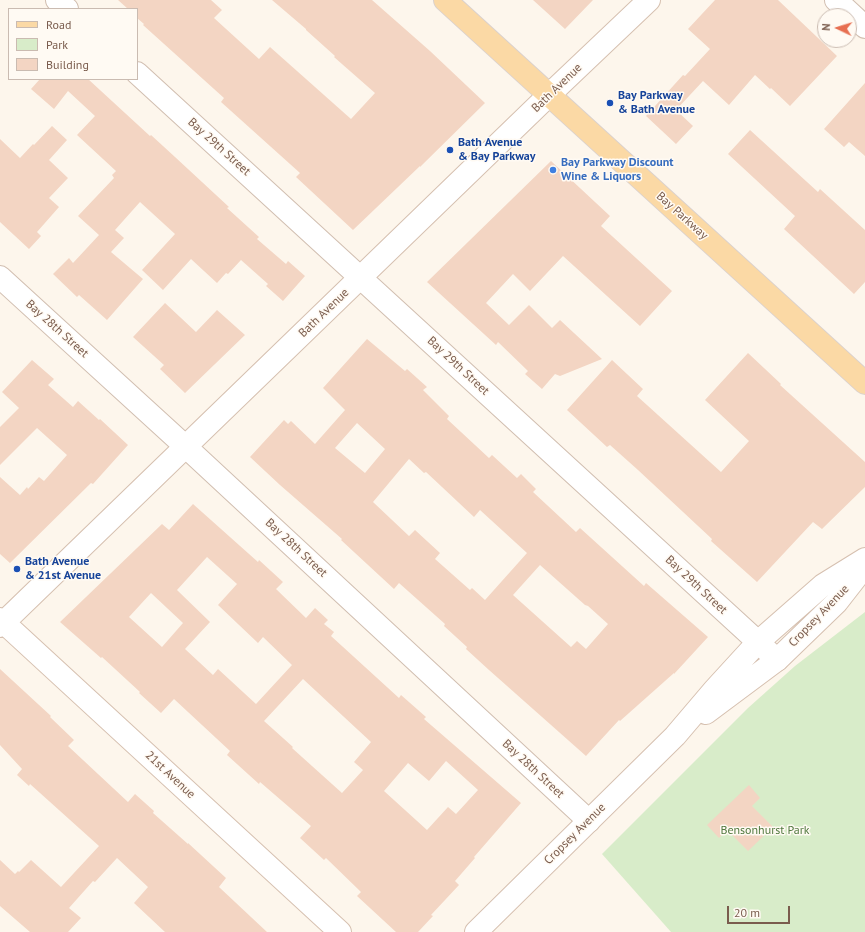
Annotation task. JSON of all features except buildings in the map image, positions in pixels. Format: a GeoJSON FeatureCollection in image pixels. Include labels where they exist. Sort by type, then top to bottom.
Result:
{"type":"FeatureCollection","features":[{"type":"Feature","properties":{"kind":"main road","name":"Bay Parkway"},"geometry":{"type":"LineString","coordinates":[[445,0],[865,383]]}},
{"type":"Feature","properties":{"kind":"street"},"geometry":{"type":"LineString","coordinates":[[57,0],[66,8]]}},
{"type":"Feature","properties":{"kind":"street","name":"Bath Avenue"},"geometry":{"type":"LineString","coordinates":[[1,623],[649,0]]}},
{"type":"Feature","properties":{"kind":"street"},"geometry":{"type":"LineString","coordinates":[[836,0],[865,27]]}},
{"type":"Feature","properties":{"kind":"street","name":"Bay 29th Street"},"geometry":{"type":"LineString","coordinates":[[138,74],[777,660]]}},
{"type":"Feature","properties":{"kind":"street","name":"Bay 28th Street"},"geometry":{"type":"LineString","coordinates":[[0,277],[186,446],[589,821]]}},
{"type":"Feature","properties":{"kind":"street","name":"Cropsey Avenue"},"geometry":{"type":"LineString","coordinates":[[476,932],[675,736],[758,642],[823,585],[865,559]]}},
{"type":"Feature","properties":{"kind":"street","name":"Cropsey Avenue"},"geometry":{"type":"LineString","coordinates":[[675,736],[777,660],[837,602],[865,566]]}},
{"type":"Feature","properties":{"kind":"street","name":"21st Avenue"},"geometry":{"type":"LineString","coordinates":[[1,623],[340,932]]}},
{"type":"Feature","properties":{"kind":"green space","name":"Bensonhurst Park"},"geometry":{"type":"Polygon","coordinates":[[[865,612],[865,932],[671,932],[602,854],[748,708],[795,666],[865,612]]]}},
{"type":"Feature","properties":{"kind":"place","name":"Bay Parkway & Bath Avenue"},"geometry":{"type":"Point","coordinates":[610,103]}},
{"type":"Feature","properties":{"kind":"place","name":"Bath Avenue & Bay Parkway"},"geometry":{"type":"Point","coordinates":[450,150]}},
{"type":"Feature","properties":{"kind":"place","name":"Bay Parkway Discount Wine & Liquors"},"geometry":{"type":"Point","coordinates":[553,170]}},
{"type":"Feature","properties":{"kind":"place","name":"Bath Avenue & 21st Avenue"},"geometry":{"type":"Point","coordinates":[17,569]}}]}
